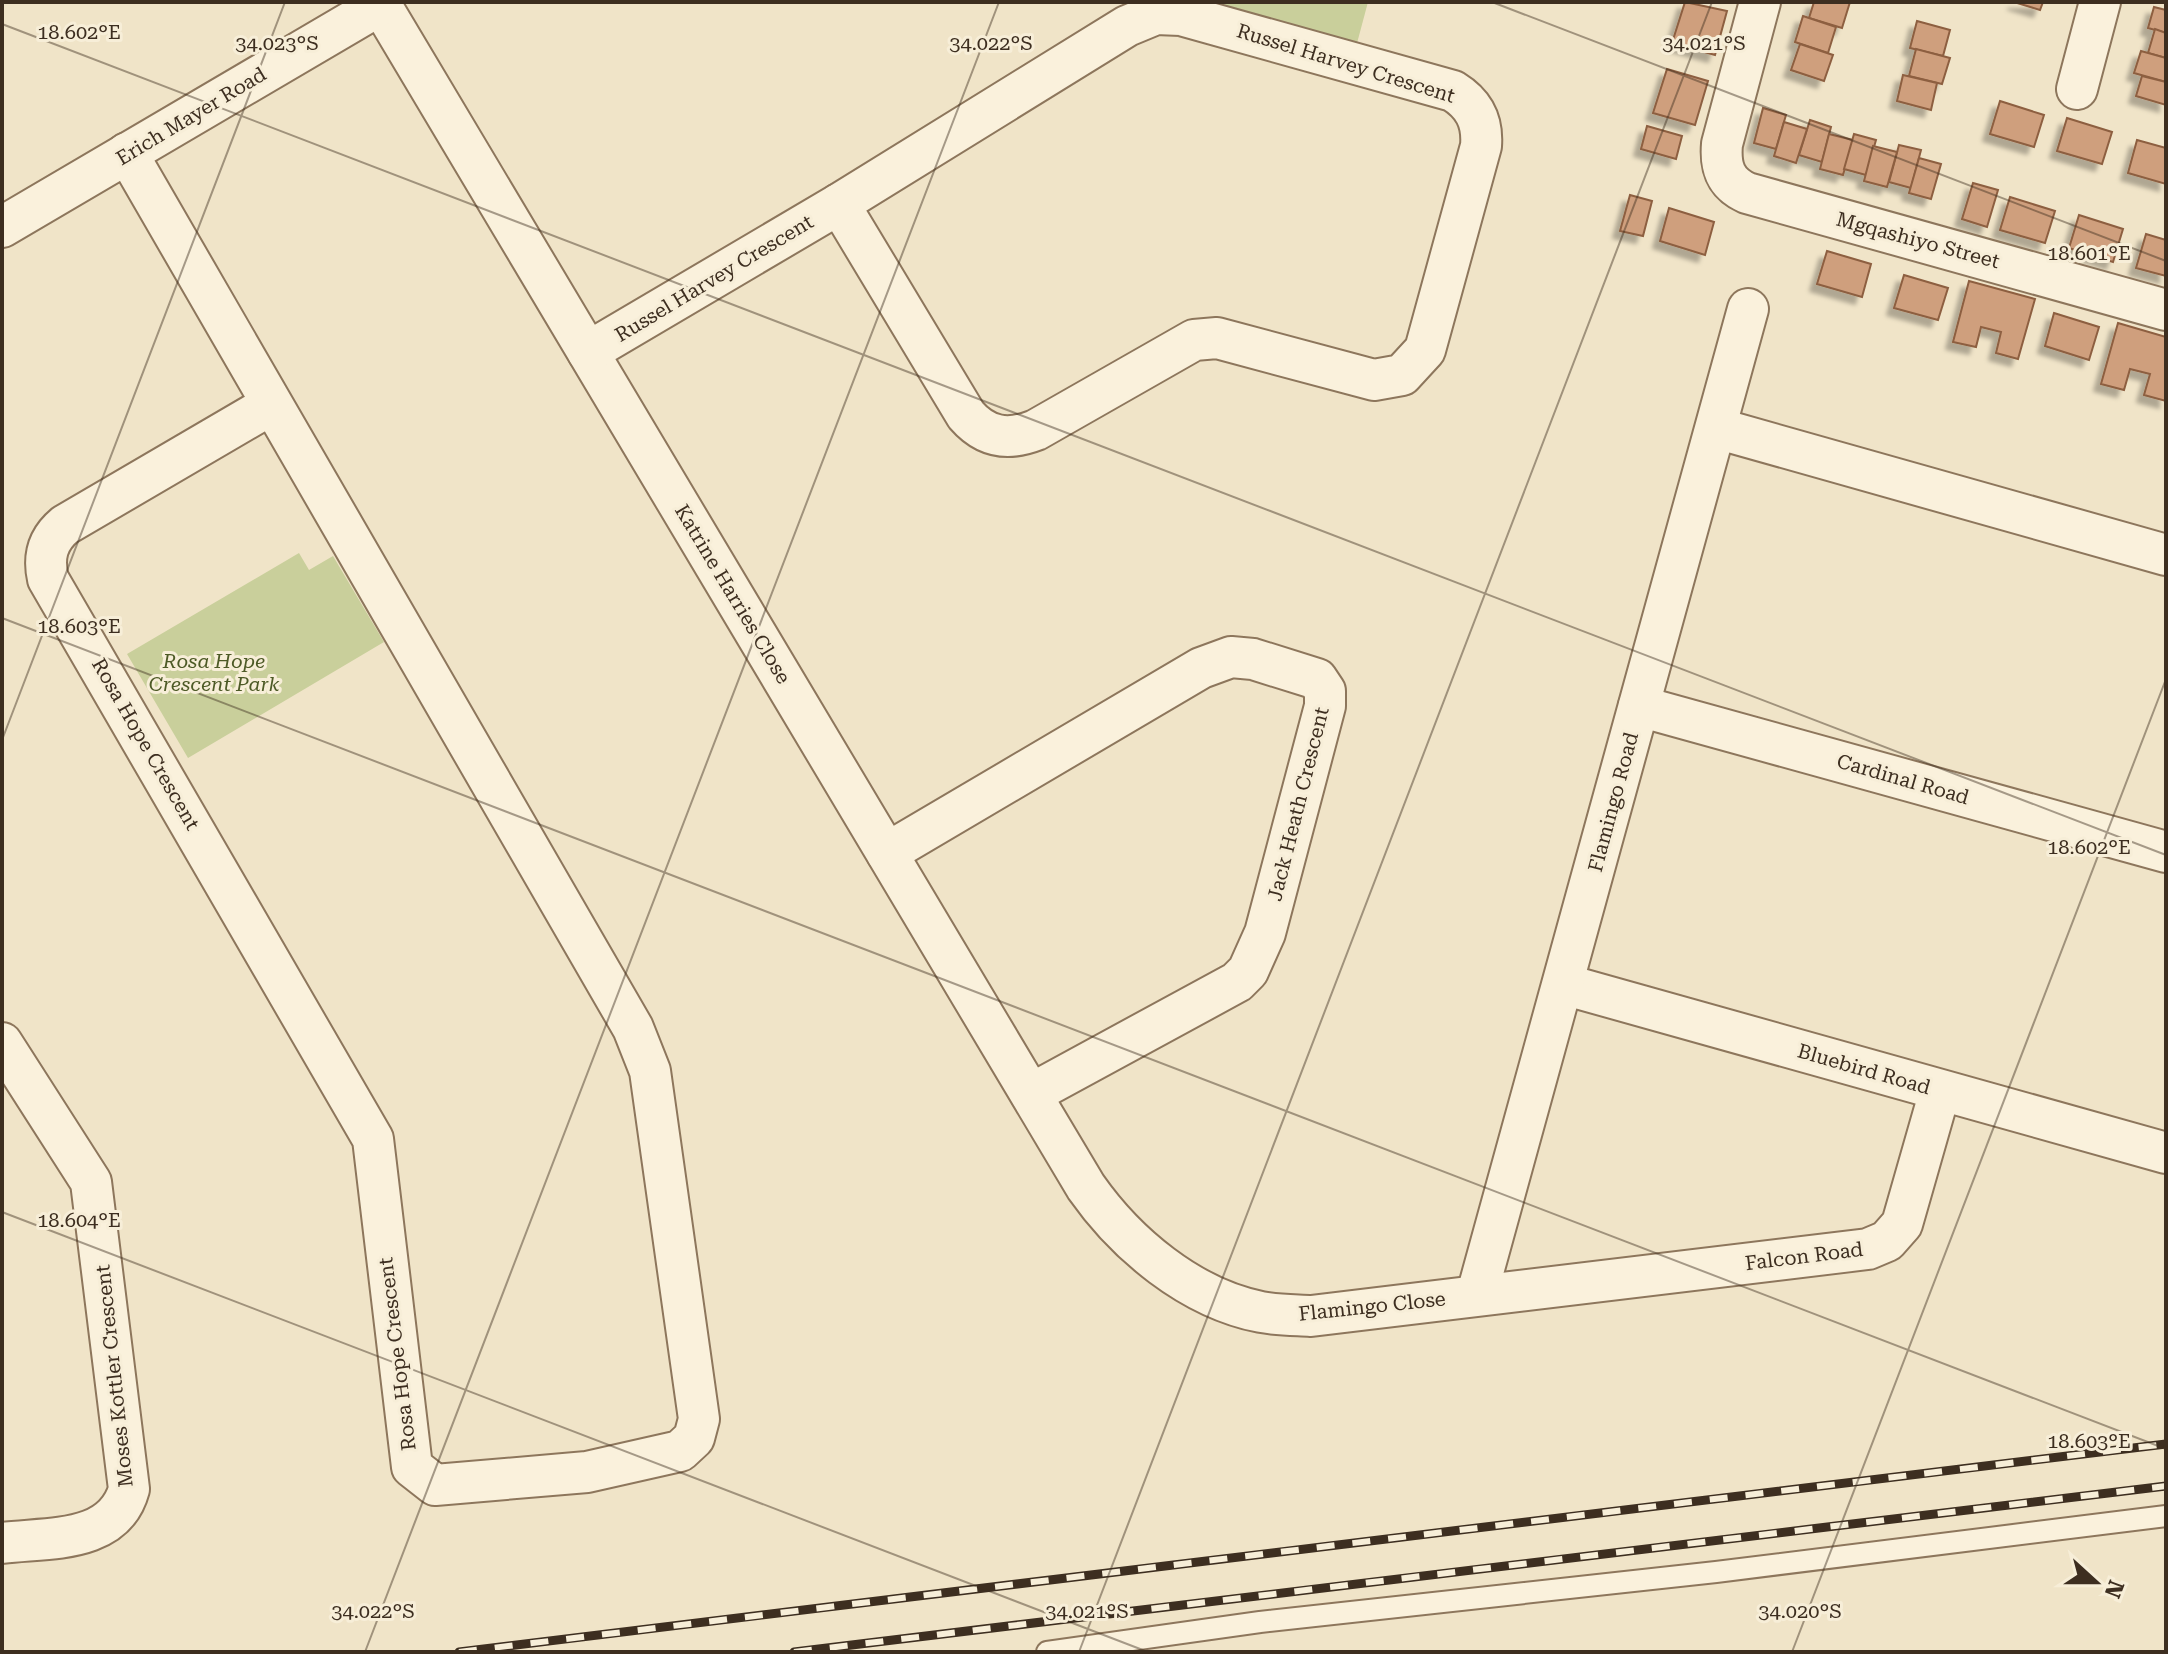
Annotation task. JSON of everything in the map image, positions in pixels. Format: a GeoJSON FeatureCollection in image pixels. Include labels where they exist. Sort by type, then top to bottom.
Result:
{"type":"FeatureCollection","features":[{"type":"Feature","properties":{"kind":"street","name":"Mgqashiyo Street"},"geometry":{"type":"LineString","coordinates":[[1760,2],[1722,144],[1724,173],[1733,186],[1747,193],[2166,310]]}},
{"type":"Feature","properties":{"kind":"street"},"geometry":{"type":"LineString","coordinates":[[2077,89],[2100,2]]}},
{"type":"Feature","properties":{"kind":"street","name":"Erich Mayer Road"},"geometry":{"type":"LineString","coordinates":[[2,227],[379,3]]}},
{"type":"Feature","properties":{"kind":"street","name":"Katrine Harries Close"},"geometry":{"type":"LineString","coordinates":[[379,3],[1086,1187]]}},
{"type":"Feature","properties":{"kind":"street","name":"Russel Harvey Crescent"},"geometry":{"type":"LineString","coordinates":[[588,352],[839,204],[1127,26],[1156,14],[1181,15],[1453,91],[1471,106],[1482,132],[1425,350],[1402,375],[1374,380],[1207,337],[1182,345],[1036,430],[1012,437],[986,433],[966,415],[839,204]]}},
{"type":"Feature","properties":{"kind":"street","name":"Rosa Hope Crescent"},"geometry":{"type":"LineString","coordinates":[[127,153],[633,1028],[650,1071],[699,1419],[694,1438],[680,1451],[587,1472],[435,1485],[424,1480],[412,1467],[373,1139],[48,579],[45,567],[49,543],[65,525],[272,404]]}},
{"type":"Feature","properties":{"kind":"street","name":"Flamingo Road"},"geometry":{"type":"LineString","coordinates":[[1477,1294],[1748,309]]}},
{"type":"Feature","properties":{"kind":"street"},"geometry":{"type":"LineString","coordinates":[[1716,428],[2166,555]]}},
{"type":"Feature","properties":{"kind":"street","name":"Jack Heath Crescent"},"geometry":{"type":"LineString","coordinates":[[887,853],[1201,668],[1231,657],[1253,659],[1317,679],[1325,691],[1325,706],[1265,933],[1248,971],[1237,982],[1031,1094]]}},
{"type":"Feature","properties":{"kind":"street","name":"Cardinal Road"},"geometry":{"type":"LineString","coordinates":[[1639,706],[2166,852]]}},
{"type":"Feature","properties":{"kind":"street","name":"Bluebird Road"},"geometry":{"type":"LineString","coordinates":[[1563,984],[2166,1153]]}},
{"type":"Feature","properties":{"kind":"street","name":"Moses Kottler Crescent"},"geometry":{"type":"LineString","coordinates":[[2,1043],[91,1182],[129,1489],[119,1513],[93,1532],[2,1543]]}},
{"type":"Feature","properties":{"kind":"street","name":"Falcon Road"},"geometry":{"type":"LineString","coordinates":[[1607,1279],[1868,1249],[1887,1241],[1902,1224],[1910,1205],[1940,1091]]}},
{"type":"Feature","properties":{"kind":"street","name":"Flamingo Close"},"geometry":{"type":"LineString","coordinates":[[1086,1187],[1109,1220],[1133,1244],[1174,1273],[1219,1297],[1259,1311],[1311,1316],[1607,1279]]}},
{"type":"Feature","properties":{"kind":"lane"},"geometry":{"type":"LineString","coordinates":[[1047,1652],[1260,1622],[1716,1572],[2166,1516]]}},
{"type":"Feature","properties":{"kind":"green space"},"geometry":{"type":"Polygon","coordinates":[[[1194,2],[1368,2],[1356,47],[1194,2]]]}},
{"type":"Feature","properties":{"kind":"green space","name":"Rosa Hope Crescent Park"},"geometry":{"type":"Polygon","coordinates":[[[299,553],[309,570],[333,556],[384,642],[188,758],[127,654],[299,553]]]}},
{"type":"Feature","properties":{"kind":"building"},"geometry":{"type":"Polygon","coordinates":[[[1685,2],[1727,11],[1715,55],[1672,43],[1685,2]]]}},
{"type":"Feature","properties":{"kind":"building"},"geometry":{"type":"Polygon","coordinates":[[[1814,2],[1850,2],[1842,28],[1809,18],[1814,2]]]}},
{"type":"Feature","properties":{"kind":"building"},"geometry":{"type":"Polygon","coordinates":[[[2014,2],[2043,2],[2040,10],[2014,2]]]}},
{"type":"Feature","properties":{"kind":"building"},"geometry":{"type":"Polygon","coordinates":[[[2154,7],[2166,10],[2166,33],[2148,28],[2154,7]]]}},
{"type":"Feature","properties":{"kind":"building"},"geometry":{"type":"Polygon","coordinates":[[[1803,16],[1836,27],[1828,53],[1795,42],[1803,16]]]}},
{"type":"Feature","properties":{"kind":"building"},"geometry":{"type":"Polygon","coordinates":[[[1917,21],[1950,30],[1943,56],[1910,48],[1917,21]]]}},
{"type":"Feature","properties":{"kind":"building"},"geometry":{"type":"Polygon","coordinates":[[[2155,29],[2166,33],[2166,58],[2148,53],[2155,29]]]}},
{"type":"Feature","properties":{"kind":"building"},"geometry":{"type":"Polygon","coordinates":[[[1800,44],[1833,55],[1824,81],[1791,70],[1800,44]]]}},
{"type":"Feature","properties":{"kind":"building"},"geometry":{"type":"Polygon","coordinates":[[[1916,49],[1950,58],[1942,84],[1909,76],[1916,49]]]}},
{"type":"Feature","properties":{"kind":"building"},"geometry":{"type":"Polygon","coordinates":[[[2141,51],[2166,58],[2166,82],[2134,73],[2141,51]]]}},
{"type":"Feature","properties":{"kind":"building"},"geometry":{"type":"Polygon","coordinates":[[[1667,69],[1708,81],[1695,125],[1653,113],[1667,69]]]}},
{"type":"Feature","properties":{"kind":"building"},"geometry":{"type":"Polygon","coordinates":[[[1903,75],[1937,83],[1931,110],[1897,101],[1903,75]]]}},
{"type":"Feature","properties":{"kind":"building"},"geometry":{"type":"Polygon","coordinates":[[[2142,76],[2166,82],[2166,105],[2136,96],[2142,76]]]}},
{"type":"Feature","properties":{"kind":"building"},"geometry":{"type":"Polygon","coordinates":[[[2000,101],[2044,115],[2034,147],[1990,134],[2000,101]]]}},
{"type":"Feature","properties":{"kind":"building"},"geometry":{"type":"Polygon","coordinates":[[[1763,108],[1786,115],[1776,149],[1754,143],[1763,108]]]}},
{"type":"Feature","properties":{"kind":"building"},"geometry":{"type":"Polygon","coordinates":[[[2067,118],[2112,132],[2102,164],[2057,151],[2067,118]]]}},
{"type":"Feature","properties":{"kind":"building"},"geometry":{"type":"Polygon","coordinates":[[[1810,120],[1831,127],[1822,162],[1799,155],[1810,120]]]}},
{"type":"Feature","properties":{"kind":"building"},"geometry":{"type":"Polygon","coordinates":[[[1784,122],[1807,129],[1796,163],[1774,156],[1784,122]]]}},
{"type":"Feature","properties":{"kind":"building"},"geometry":{"type":"Polygon","coordinates":[[[1647,126],[1682,136],[1676,159],[1641,149],[1647,126]]]}},
{"type":"Feature","properties":{"kind":"building"},"geometry":{"type":"Polygon","coordinates":[[[1829,134],[1853,140],[1843,175],[1820,169],[1829,134]]]}},
{"type":"Feature","properties":{"kind":"building"},"geometry":{"type":"Polygon","coordinates":[[[1854,134],[1876,140],[1866,175],[1844,169],[1854,134]]]}},
{"type":"Feature","properties":{"kind":"building"},"geometry":{"type":"Polygon","coordinates":[[[2137,140],[2166,148],[2166,184],[2128,173],[2137,140]]]}},
{"type":"Feature","properties":{"kind":"building"},"geometry":{"type":"Polygon","coordinates":[[[1899,145],[1921,150],[1911,188],[1889,182],[1899,145]]]}},
{"type":"Feature","properties":{"kind":"building"},"geometry":{"type":"Polygon","coordinates":[[[1873,146],[1897,152],[1887,187],[1864,181],[1873,146]]]}},
{"type":"Feature","properties":{"kind":"building"},"geometry":{"type":"Polygon","coordinates":[[[1919,158],[1941,164],[1931,199],[1909,193],[1919,158]]]}},
{"type":"Feature","properties":{"kind":"building"},"geometry":{"type":"Polygon","coordinates":[[[1973,183],[1998,190],[1987,227],[1962,219],[1973,183]]]}},
{"type":"Feature","properties":{"kind":"building"},"geometry":{"type":"Polygon","coordinates":[[[1630,195],[1652,201],[1643,236],[1620,231],[1630,195]]]}},
{"type":"Feature","properties":{"kind":"building"},"geometry":{"type":"Polygon","coordinates":[[[2010,197],[2055,211],[2045,243],[2000,230],[2010,197]]]}},
{"type":"Feature","properties":{"kind":"building"},"geometry":{"type":"Polygon","coordinates":[[[1669,208],[1714,222],[1705,255],[1660,241],[1669,208]]]}},
{"type":"Feature","properties":{"kind":"building"},"geometry":{"type":"Polygon","coordinates":[[[2079,215],[2123,229],[2113,262],[2069,248],[2079,215]]]}},
{"type":"Feature","properties":{"kind":"building"},"geometry":{"type":"Polygon","coordinates":[[[2146,234],[2166,240],[2166,276],[2136,268],[2146,234]]]}},
{"type":"Feature","properties":{"kind":"building"},"geometry":{"type":"Polygon","coordinates":[[[1827,251],[1871,264],[1862,297],[1817,284],[1827,251]]]}},
{"type":"Feature","properties":{"kind":"building"},"geometry":{"type":"Polygon","coordinates":[[[1904,275],[1948,288],[1938,320],[1894,308],[1904,275]]]}},
{"type":"Feature","properties":{"kind":"building"},"geometry":{"type":"Polygon","coordinates":[[[1969,281],[2035,299],[2018,359],[1996,353],[2001,332],[1981,327],[1976,347],[1953,342],[1969,281]]]}},
{"type":"Feature","properties":{"kind":"building"},"geometry":{"type":"Polygon","coordinates":[[[2054,313],[2099,327],[2089,360],[2045,346],[2054,313]]]}},
{"type":"Feature","properties":{"kind":"building"},"geometry":{"type":"Polygon","coordinates":[[[2118,323],[2166,337],[2166,401],[2144,395],[2150,374],[2130,369],[2124,390],[2101,384],[2118,323]]]}},
{"type":"Feature","properties":{"kind":"railway"},"geometry":{"type":"LineString","coordinates":[[459,1652],[2166,1444]]}},
{"type":"Feature","properties":{"kind":"railway"},"geometry":{"type":"LineString","coordinates":[[794,1652],[2166,1486]]}}]}
